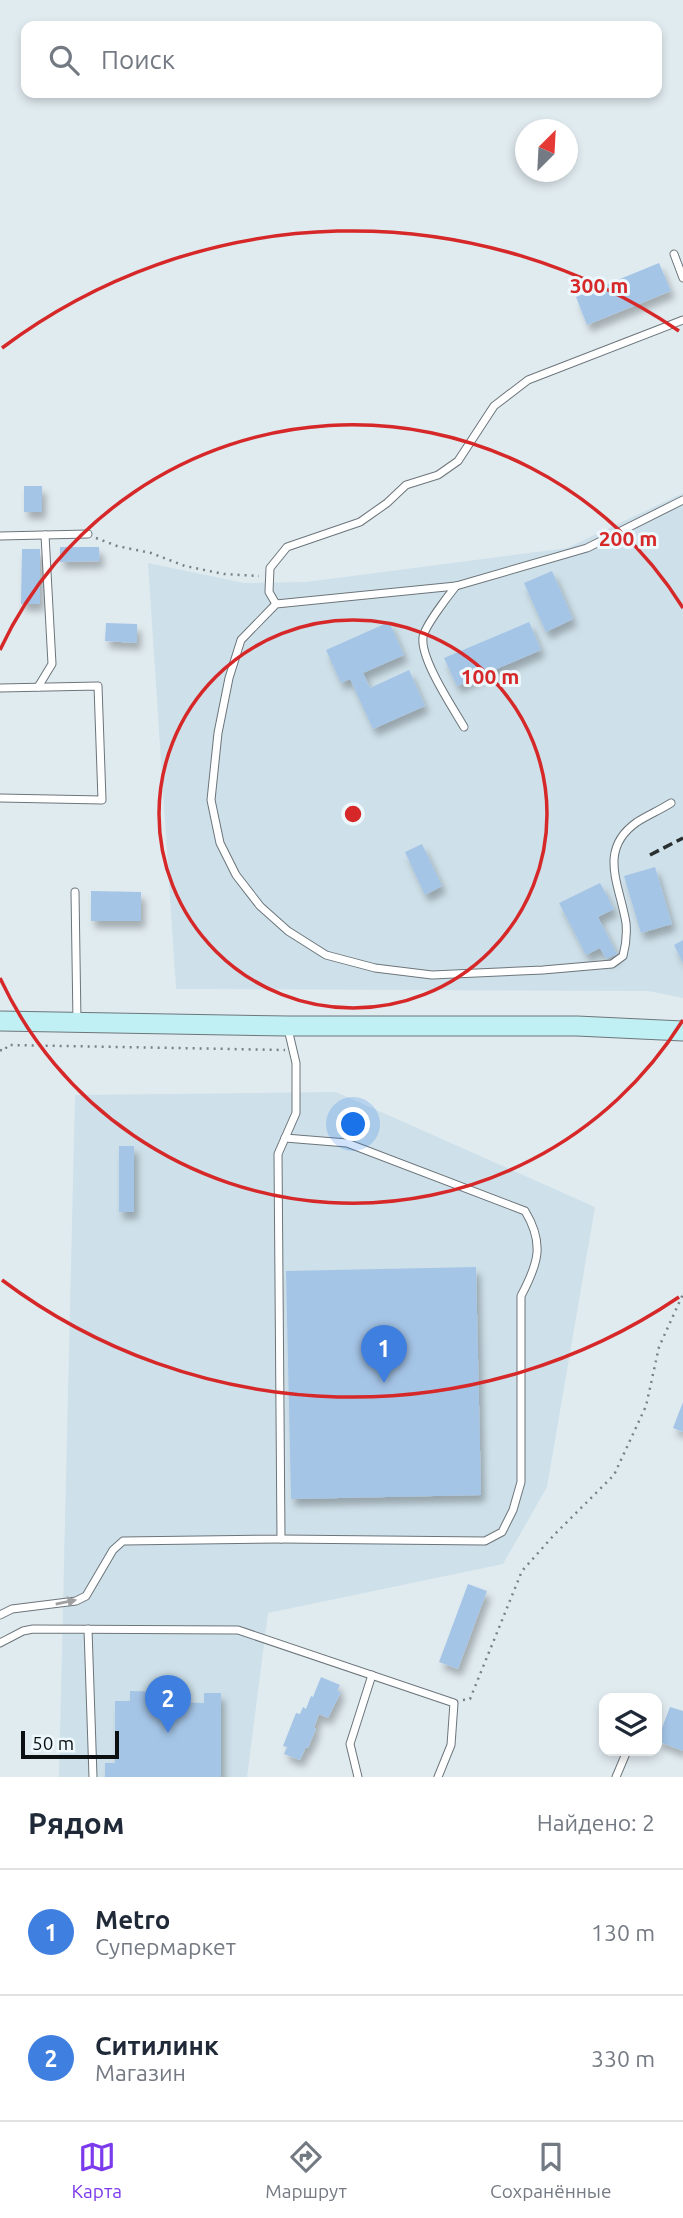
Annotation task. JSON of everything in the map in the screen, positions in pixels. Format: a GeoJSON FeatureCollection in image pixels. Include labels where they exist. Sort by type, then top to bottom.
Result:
{"type":"FeatureCollection","features":[{"type":"Feature","properties":{"kind":"main road"},"geometry":{"type":"LineString","coordinates":[[0,1021],[288,1026],[577,1026],[683,1031]]}},
{"type":"Feature","properties":{"kind":"lane"},"geometry":{"type":"LineString","coordinates":[[674,254],[683,278]]}},
{"type":"Feature","properties":{"kind":"lane"},"geometry":{"type":"LineString","coordinates":[[276,604],[268,592],[270,568],[287,547],[360,522],[387,503],[406,485],[438,475],[458,461],[494,406],[528,380],[683,320]]}},
{"type":"Feature","properties":{"kind":"lane"},"geometry":{"type":"LineString","coordinates":[[671,803],[636,823],[621,838],[614,851],[613,864],[626,925],[626,943],[623,956],[612,964],[432,975],[375,968],[326,955],[288,931],[260,906],[236,875],[220,843],[211,800],[218,733],[229,678],[241,640],[276,604],[456,586],[587,548],[683,500]]}},
{"type":"Feature","properties":{"kind":"lane"},"geometry":{"type":"LineString","coordinates":[[0,536],[88,534]]}},
{"type":"Feature","properties":{"kind":"lane"},"geometry":{"type":"LineString","coordinates":[[38,687],[52,664],[45,535]]}},
{"type":"Feature","properties":{"kind":"lane"},"geometry":{"type":"LineString","coordinates":[[456,586],[436,613],[423,637],[433,674],[464,727]]}},
{"type":"Feature","properties":{"kind":"lane"},"geometry":{"type":"LineString","coordinates":[[0,688],[98,686],[102,800],[0,798]]}},
{"type":"Feature","properties":{"kind":"lane"},"geometry":{"type":"LineString","coordinates":[[75,892],[77,1023]]}},
{"type":"Feature","properties":{"kind":"lane"},"geometry":{"type":"LineString","coordinates":[[281,1539],[278,1154],[296,1114],[296,1063],[288,1026]]}},
{"type":"Feature","properties":{"kind":"lane"},"geometry":{"type":"LineString","coordinates":[[0,1615],[12,1609],[76,1601],[86,1596],[113,1550],[123,1541],[485,1541],[502,1532],[513,1510],[521,1482],[521,1296],[534,1271],[536,1229],[525,1211],[347,1143],[285,1138]]}},
{"type":"Feature","properties":{"kind":"lane"},"geometry":{"type":"LineString","coordinates":[[0,1643],[33,1629],[238,1630],[454,1703],[451,1745],[438,1777]]}},
{"type":"Feature","properties":{"kind":"lane"},"geometry":{"type":"LineString","coordinates":[[88,1629],[93,1777]]}},
{"type":"Feature","properties":{"kind":"lane"},"geometry":{"type":"LineString","coordinates":[[358,1777],[350,1745],[372,1675]]}},
{"type":"Feature","properties":{"kind":"lane"},"geometry":{"type":"LineString","coordinates":[[617,1777],[625,1756]]}},
{"type":"Feature","properties":{"kind":"path"},"geometry":{"type":"LineString","coordinates":[[88,534],[117,546],[185,566],[224,574],[269,577]]}},
{"type":"Feature","properties":{"kind":"path"},"geometry":{"type":"LineString","coordinates":[[0,1050],[4,1051],[8,1045],[293,1050]]}},
{"type":"Feature","properties":{"kind":"path"},"geometry":{"type":"LineString","coordinates":[[454,1703],[470,1699],[522,1572],[554,1535],[614,1475],[646,1406],[659,1347],[683,1294]]}},
{"type":"Feature","properties":{"kind":"shaded area"},"geometry":{"type":"Polygon","coordinates":[[[683,493],[683,998],[648,991],[176,989],[148,563],[244,583],[306,582],[567,548],[683,493]]]}},
{"type":"Feature","properties":{"kind":"shaded area"},"geometry":{"type":"Polygon","coordinates":[[[336,1092],[595,1207],[547,1487],[503,1564],[268,1613],[247,1777],[59,1777],[75,1095],[336,1092]]]}},
{"type":"Feature","properties":{"kind":"building"},"geometry":{"type":"Polygon","coordinates":[[[659,263],[671,291],[587,325],[576,297],[659,263]]]}},
{"type":"Feature","properties":{"kind":"building"},"geometry":{"type":"Polygon","coordinates":[[[24,486],[42,486],[42,512],[24,512],[24,486]]]}},
{"type":"Feature","properties":{"kind":"building"},"geometry":{"type":"Polygon","coordinates":[[[60,547],[99,547],[100,561],[60,562],[60,547]]]}},
{"type":"Feature","properties":{"kind":"building"},"geometry":{"type":"Polygon","coordinates":[[[22,549],[40,549],[40,604],[21,604],[22,549]]]}},
{"type":"Feature","properties":{"kind":"building"},"geometry":{"type":"Polygon","coordinates":[[[552,571],[573,619],[546,632],[524,583],[552,571]]]}},
{"type":"Feature","properties":{"kind":"building"},"geometry":{"type":"Polygon","coordinates":[[[389,622],[404,655],[363,673],[370,688],[409,670],[425,706],[373,729],[350,679],[341,683],[326,650],[389,622]]]}},
{"type":"Feature","properties":{"kind":"building"},"geometry":{"type":"Polygon","coordinates":[[[529,622],[541,650],[457,686],[444,658],[529,622]]]}},
{"type":"Feature","properties":{"kind":"building"},"geometry":{"type":"Polygon","coordinates":[[[106,623],[137,624],[137,643],[105,641],[106,623]]]}},
{"type":"Feature","properties":{"kind":"building"},"geometry":{"type":"Polygon","coordinates":[[[422,844],[442,886],[425,895],[405,852],[422,844]]]}},
{"type":"Feature","properties":{"kind":"building"},"geometry":{"type":"Polygon","coordinates":[[[655,867],[672,924],[641,933],[624,876],[655,867]]]}},
{"type":"Feature","properties":{"kind":"building"},"geometry":{"type":"Polygon","coordinates":[[[600,883],[614,909],[598,917],[617,954],[606,959],[600,948],[586,955],[559,903],[600,883]]]}},
{"type":"Feature","properties":{"kind":"building"},"geometry":{"type":"Polygon","coordinates":[[[91,891],[141,892],[141,921],[91,921],[91,891]]]}},
{"type":"Feature","properties":{"kind":"building"},"geometry":{"type":"Polygon","coordinates":[[[683,940],[683,963],[674,945],[683,940]]]}},
{"type":"Feature","properties":{"kind":"building"},"geometry":{"type":"Polygon","coordinates":[[[119,1146],[134,1146],[134,1212],[119,1212],[119,1146]]]}},
{"type":"Feature","properties":{"kind":"building"},"geometry":{"type":"Polygon","coordinates":[[[476,1267],[481,1495],[291,1499],[286,1271],[476,1267]]]}},
{"type":"Feature","properties":{"kind":"building"},"geometry":{"type":"Polygon","coordinates":[[[683,1402],[683,1432],[673,1428],[683,1402]]]}},
{"type":"Feature","properties":{"kind":"building"},"geometry":{"type":"Polygon","coordinates":[[[468,1584],[487,1591],[458,1669],[439,1662],[468,1584]]]}},
{"type":"Feature","properties":{"kind":"building"},"geometry":{"type":"Polygon","coordinates":[[[321,1677],[340,1685],[337,1691],[341,1692],[328,1718],[319,1714],[314,1728],[316,1729],[300,1760],[284,1754],[287,1747],[283,1746],[296,1713],[300,1714],[303,1707],[306,1709],[321,1677]]]}},
{"type":"Feature","properties":{"kind":"building"},"geometry":{"type":"Polygon","coordinates":[[[130,1691],[165,1692],[165,1702],[204,1703],[204,1693],[221,1693],[221,1777],[105,1777],[105,1763],[115,1763],[115,1701],[130,1701],[130,1691]]]}},
{"type":"Feature","properties":{"kind":"building"},"geometry":{"type":"Polygon","coordinates":[[[670,1707],[683,1711],[683,1751],[662,1743],[662,1728],[670,1707]]]}},
{"type":"Feature","properties":{"kind":"railway"},"geometry":{"type":"LineString","coordinates":[[650,855],[683,838]]}},
{"type":"Feature","properties":{"kind":"place","name":"Metro"},"geometry":{"type":"Point","coordinates":[384,1383]}},
{"type":"Feature","properties":{"kind":"place","name":"Ситилинк"},"geometry":{"type":"Point","coordinates":[168,1733]}}]}
